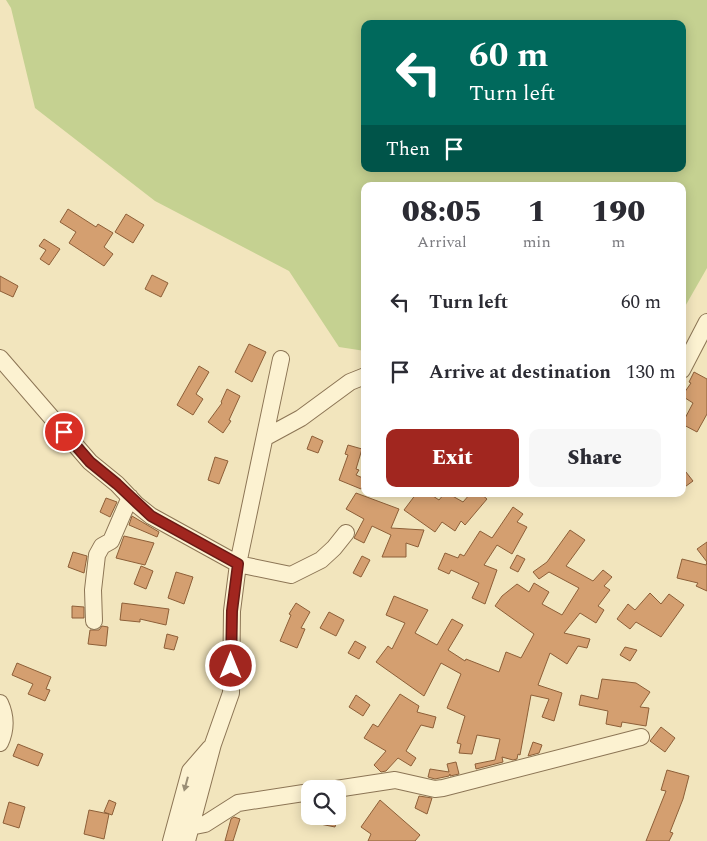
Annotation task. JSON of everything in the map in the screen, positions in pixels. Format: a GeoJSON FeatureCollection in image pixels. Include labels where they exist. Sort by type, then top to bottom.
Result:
{"type":"FeatureCollection","features":[{"type":"Feature","properties":{"kind":"street"},"geometry":{"type":"LineString","coordinates":[[686,362],[707,322]]}},
{"type":"Feature","properties":{"kind":"street"},"geometry":{"type":"LineString","coordinates":[[0,358],[90,462],[151,516],[238,564],[291,575],[321,560],[346,533]]}},
{"type":"Feature","properties":{"kind":"street"},"geometry":{"type":"LineString","coordinates":[[188,834],[213,744],[231,694],[232,611],[238,564],[266,437],[280,359]]}},
{"type":"Feature","properties":{"kind":"street"},"geometry":{"type":"LineString","coordinates":[[266,437],[301,418],[350,382],[361,378]]}},
{"type":"Feature","properties":{"kind":"street"},"geometry":{"type":"LineString","coordinates":[[94,621],[93,590],[97,555],[102,546],[111,541],[130,497]]}},
{"type":"Feature","properties":{"kind":"street"},"geometry":{"type":"LineString","coordinates":[[0,703],[4,711],[5,732],[0,743]]}},
{"type":"Feature","properties":{"kind":"street"},"geometry":{"type":"LineString","coordinates":[[346,788],[396,780],[435,789],[443,788],[641,738]]}},
{"type":"Feature","properties":{"kind":"street"},"geometry":{"type":"LineString","coordinates":[[171,841],[190,771],[213,744]]}},
{"type":"Feature","properties":{"kind":"street"},"geometry":{"type":"LineString","coordinates":[[188,834],[238,803],[301,793]]}},
{"type":"Feature","properties":{"kind":"green space"},"geometry":{"type":"Polygon","coordinates":[[[6,0],[707,0],[707,268],[686,305],[686,182],[361,182],[361,350],[339,347],[289,271],[155,201],[35,108],[11,8],[6,0]]]}},
{"type":"Feature","properties":{"kind":"building"},"geometry":{"type":"Polygon","coordinates":[[[68,209],[96,227],[98,224],[113,233],[104,247],[113,254],[104,266],[69,243],[76,232],[60,222],[68,209]]]}},
{"type":"Feature","properties":{"kind":"building"},"geometry":{"type":"Polygon","coordinates":[[[126,214],[144,225],[133,243],[115,232],[126,214]]]}},
{"type":"Feature","properties":{"kind":"building"},"geometry":{"type":"Polygon","coordinates":[[[44,239],[60,249],[49,265],[40,259],[46,250],[39,246],[44,239]]]}},
{"type":"Feature","properties":{"kind":"building"},"geometry":{"type":"Polygon","coordinates":[[[152,275],[168,283],[161,297],[145,289],[152,275]]]}},
{"type":"Feature","properties":{"kind":"building"},"geometry":{"type":"Polygon","coordinates":[[[0,276],[18,286],[13,297],[0,291],[0,276]]]}},
{"type":"Feature","properties":{"kind":"building"},"geometry":{"type":"Polygon","coordinates":[[[249,344],[266,352],[252,382],[235,372],[249,344]]]}},
{"type":"Feature","properties":{"kind":"building"},"geometry":{"type":"Polygon","coordinates":[[[199,366],[209,372],[196,394],[203,399],[193,415],[177,405],[199,366]]]}},
{"type":"Feature","properties":{"kind":"building"},"geometry":{"type":"Polygon","coordinates":[[[694,372],[707,379],[707,414],[697,432],[686,426],[686,416],[693,403],[686,399],[686,390],[691,383],[689,382],[694,372]]]}},
{"type":"Feature","properties":{"kind":"building"},"geometry":{"type":"Polygon","coordinates":[[[227,389],[240,396],[229,420],[231,421],[223,433],[208,422],[222,403],[227,389]]]}},
{"type":"Feature","properties":{"kind":"building"},"geometry":{"type":"Polygon","coordinates":[[[312,436],[323,441],[318,453],[307,449],[312,436]]]}},
{"type":"Feature","properties":{"kind":"building"},"geometry":{"type":"Polygon","coordinates":[[[348,445],[361,449],[356,469],[359,470],[356,475],[361,477],[361,489],[339,480],[348,455],[345,454],[348,445]]]}},
{"type":"Feature","properties":{"kind":"building"},"geometry":{"type":"Polygon","coordinates":[[[215,457],[228,461],[219,484],[208,480],[215,457]]]}},
{"type":"Feature","properties":{"kind":"building"},"geometry":{"type":"Polygon","coordinates":[[[686,472],[693,481],[686,486],[686,472]]]}},
{"type":"Feature","properties":{"kind":"building"},"geometry":{"type":"Polygon","coordinates":[[[356,493],[361,495],[361,497],[367,497],[399,509],[391,528],[424,530],[418,547],[406,543],[406,557],[382,557],[391,535],[372,526],[364,543],[354,538],[364,519],[346,509],[356,493]]]}},
{"type":"Feature","properties":{"kind":"building"},"geometry":{"type":"Polygon","coordinates":[[[414,497],[434,497],[439,500],[442,497],[454,497],[463,502],[467,497],[485,497],[487,499],[465,525],[461,521],[455,531],[442,522],[435,532],[404,510],[414,497]]]}},
{"type":"Feature","properties":{"kind":"building"},"geometry":{"type":"Polygon","coordinates":[[[106,498],[117,502],[110,517],[100,512],[106,498]]]}},
{"type":"Feature","properties":{"kind":"building"},"geometry":{"type":"Polygon","coordinates":[[[513,507],[523,514],[517,522],[527,527],[512,554],[497,545],[484,565],[497,570],[485,604],[472,598],[479,583],[451,570],[449,574],[438,569],[445,553],[458,558],[460,554],[464,556],[480,531],[492,538],[513,507]]]}},
{"type":"Feature","properties":{"kind":"building"},"geometry":{"type":"Polygon","coordinates":[[[132,516],[159,532],[157,537],[129,525],[132,516]]]}},
{"type":"Feature","properties":{"kind":"building"},"geometry":{"type":"Polygon","coordinates":[[[570,530],[585,540],[566,566],[593,581],[603,570],[612,577],[604,586],[610,590],[598,606],[604,610],[596,623],[580,613],[564,633],[590,639],[587,648],[578,646],[567,664],[550,653],[538,685],[562,693],[554,721],[542,717],[549,699],[531,695],[520,755],[518,754],[517,759],[513,760],[502,757],[503,762],[476,769],[475,764],[495,760],[500,739],[477,735],[472,754],[459,753],[461,744],[457,743],[465,716],[447,708],[461,674],[441,663],[424,696],[376,662],[388,646],[392,649],[405,623],[386,615],[394,596],[428,610],[415,633],[437,645],[452,619],[463,625],[448,650],[465,661],[466,659],[499,672],[506,652],[521,658],[534,634],[495,606],[502,596],[517,584],[529,592],[534,583],[549,592],[542,604],[562,615],[579,588],[549,572],[539,579],[533,572],[547,562],[570,530]]]}},
{"type":"Feature","properties":{"kind":"building"},"geometry":{"type":"Polygon","coordinates":[[[124,536],[154,543],[145,565],[116,558],[124,536]]]}},
{"type":"Feature","properties":{"kind":"building"},"geometry":{"type":"Polygon","coordinates":[[[707,542],[707,562],[697,549],[707,542]]]}},
{"type":"Feature","properties":{"kind":"building"},"geometry":{"type":"Polygon","coordinates":[[[73,552],[87,556],[84,573],[68,567],[73,552]]]}},
{"type":"Feature","properties":{"kind":"building"},"geometry":{"type":"Polygon","coordinates":[[[517,555],[525,559],[518,572],[510,568],[517,555]]]}},
{"type":"Feature","properties":{"kind":"building"},"geometry":{"type":"Polygon","coordinates":[[[362,556],[370,560],[361,577],[353,573],[362,556]]]}},
{"type":"Feature","properties":{"kind":"building"},"geometry":{"type":"Polygon","coordinates":[[[682,559],[706,565],[707,562],[707,591],[696,586],[698,583],[677,578],[682,559]]]}},
{"type":"Feature","properties":{"kind":"building"},"geometry":{"type":"Polygon","coordinates":[[[141,566],[153,571],[146,589],[134,584],[141,566]]]}},
{"type":"Feature","properties":{"kind":"building"},"geometry":{"type":"Polygon","coordinates":[[[176,572],[193,577],[184,604],[168,598],[176,572]]]}},
{"type":"Feature","properties":{"kind":"building"},"geometry":{"type":"Polygon","coordinates":[[[650,593],[661,604],[669,594],[684,605],[661,637],[636,622],[630,629],[617,619],[628,604],[635,610],[650,593]]]}},
{"type":"Feature","properties":{"kind":"building"},"geometry":{"type":"Polygon","coordinates":[[[122,603],[169,609],[166,625],[140,619],[140,622],[120,620],[122,603]]]}},
{"type":"Feature","properties":{"kind":"building"},"geometry":{"type":"Polygon","coordinates":[[[296,603],[310,612],[301,628],[305,629],[297,648],[280,641],[291,615],[289,614],[296,603]]]}},
{"type":"Feature","properties":{"kind":"building"},"geometry":{"type":"Polygon","coordinates":[[[72,606],[84,607],[84,618],[72,618],[72,606]]]}},
{"type":"Feature","properties":{"kind":"building"},"geometry":{"type":"Polygon","coordinates":[[[329,612],[344,620],[336,636],[320,628],[329,612]]]}},
{"type":"Feature","properties":{"kind":"building"},"geometry":{"type":"Polygon","coordinates":[[[102,626],[108,627],[106,646],[88,644],[90,630],[99,630],[102,626]]]}},
{"type":"Feature","properties":{"kind":"building"},"geometry":{"type":"Polygon","coordinates":[[[167,634],[178,637],[174,650],[164,648],[167,634]]]}},
{"type":"Feature","properties":{"kind":"building"},"geometry":{"type":"Polygon","coordinates":[[[355,641],[366,647],[359,659],[348,653],[355,641]]]}},
{"type":"Feature","properties":{"kind":"building"},"geometry":{"type":"Polygon","coordinates":[[[625,647],[637,650],[630,661],[620,655],[625,647]]]}},
{"type":"Feature","properties":{"kind":"building"},"geometry":{"type":"Polygon","coordinates":[[[17,663],[51,677],[46,689],[50,690],[45,701],[28,694],[33,684],[12,675],[17,663]]]}},
{"type":"Feature","properties":{"kind":"building"},"geometry":{"type":"Polygon","coordinates":[[[602,679],[636,683],[650,692],[640,707],[649,708],[646,726],[622,722],[621,727],[606,724],[608,711],[579,705],[581,695],[598,699],[602,679]]]}},
{"type":"Feature","properties":{"kind":"building"},"geometry":{"type":"Polygon","coordinates":[[[400,694],[419,706],[417,712],[436,717],[433,728],[421,725],[406,751],[416,758],[411,766],[398,758],[386,771],[381,772],[374,765],[386,751],[364,738],[373,724],[378,727],[400,694]]]}},
{"type":"Feature","properties":{"kind":"building"},"geometry":{"type":"Polygon","coordinates":[[[356,695],[370,705],[363,716],[349,707],[356,695]]]}},
{"type":"Feature","properties":{"kind":"building"},"geometry":{"type":"Polygon","coordinates":[[[661,727],[675,738],[665,752],[650,741],[661,727]]]}},
{"type":"Feature","properties":{"kind":"building"},"geometry":{"type":"Polygon","coordinates":[[[533,742],[542,745],[539,753],[528,756],[533,742]]]}},
{"type":"Feature","properties":{"kind":"building"},"geometry":{"type":"Polygon","coordinates":[[[18,744],[43,754],[38,766],[13,756],[18,744]]]}},
{"type":"Feature","properties":{"kind":"building"},"geometry":{"type":"Polygon","coordinates":[[[456,762],[459,774],[450,776],[450,774],[449,776],[435,779],[428,777],[430,769],[449,772],[447,764],[456,762]]]}},
{"type":"Feature","properties":{"kind":"building"},"geometry":{"type":"Polygon","coordinates":[[[667,770],[689,776],[683,799],[670,832],[673,833],[669,841],[646,841],[666,791],[661,790],[667,770]]]}},
{"type":"Feature","properties":{"kind":"building"},"geometry":{"type":"Polygon","coordinates":[[[419,796],[432,798],[427,814],[415,808],[419,796]]]}},
{"type":"Feature","properties":{"kind":"building"},"geometry":{"type":"Polygon","coordinates":[[[109,800],[116,803],[112,815],[104,812],[109,800]]]}},
{"type":"Feature","properties":{"kind":"building"},"geometry":{"type":"Polygon","coordinates":[[[380,800],[420,835],[415,841],[368,841],[371,834],[361,827],[380,800]]]}},
{"type":"Feature","properties":{"kind":"building"},"geometry":{"type":"Polygon","coordinates":[[[9,802],[25,807],[19,828],[3,823],[9,802]]]}},
{"type":"Feature","properties":{"kind":"building"},"geometry":{"type":"Polygon","coordinates":[[[89,810],[109,814],[104,839],[84,834],[89,810]]]}},
{"type":"Feature","properties":{"kind":"building"},"geometry":{"type":"Polygon","coordinates":[[[234,817],[240,819],[233,841],[225,841],[231,819],[234,817]]]}},
{"type":"Feature","properties":{"kind":"route"},"geometry":{"type":"LineString","coordinates":[[64,432],[90,462],[151,516],[238,564],[232,611],[231,666]]}}]}
